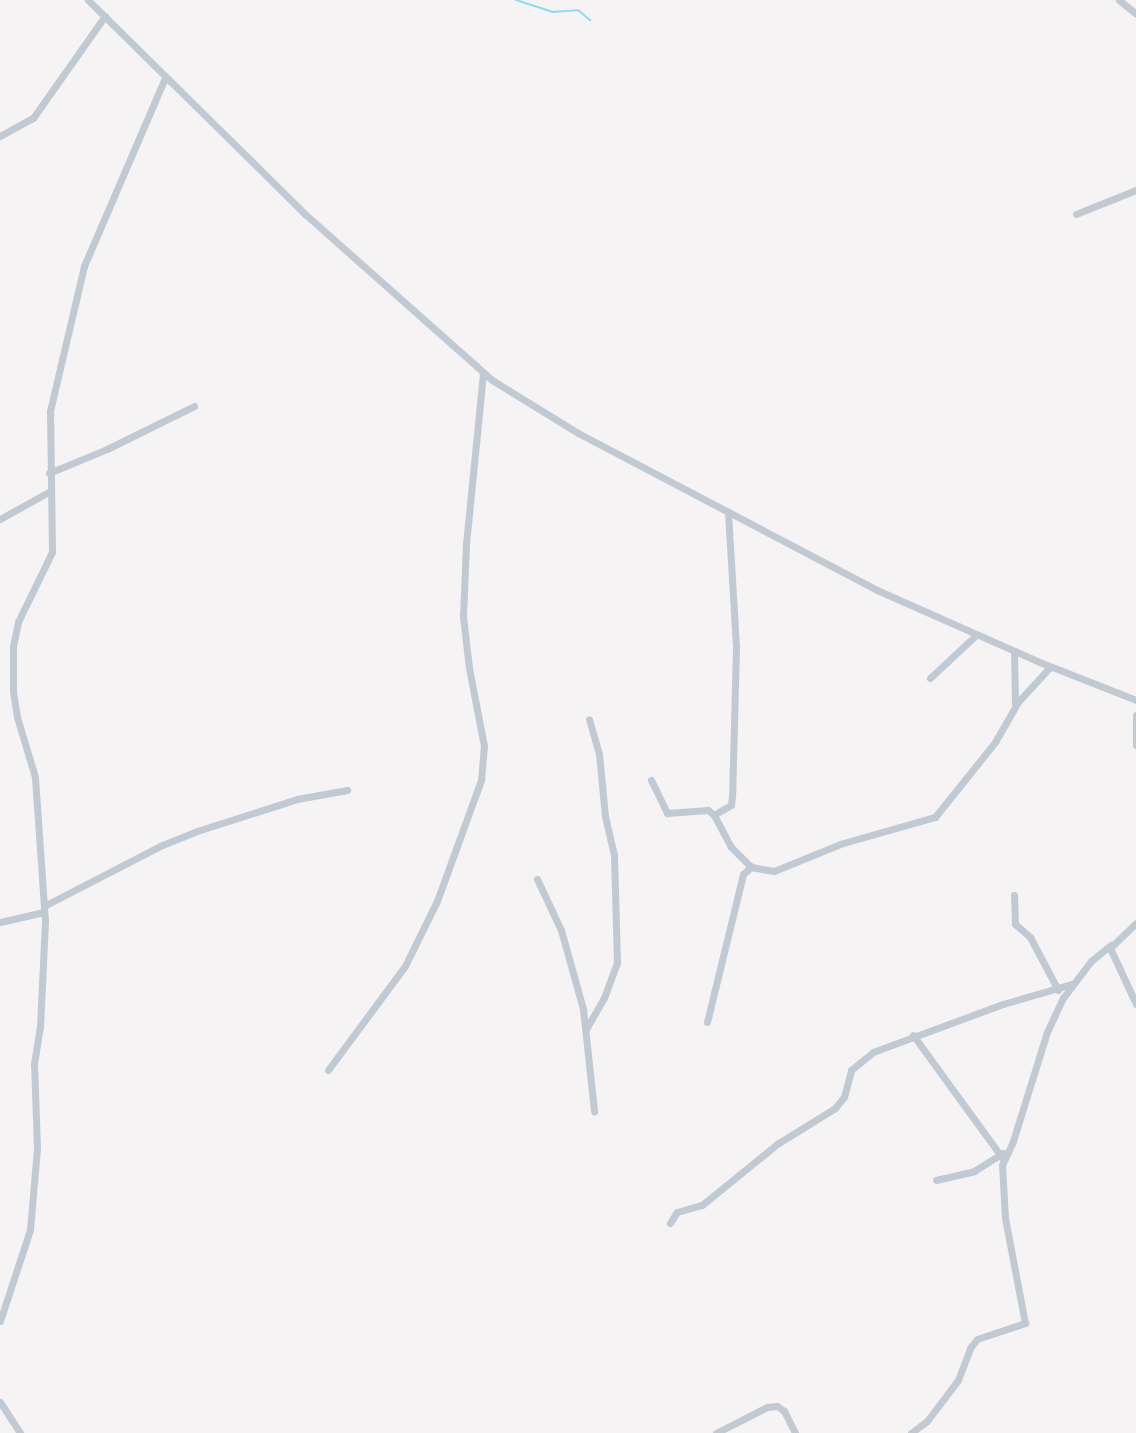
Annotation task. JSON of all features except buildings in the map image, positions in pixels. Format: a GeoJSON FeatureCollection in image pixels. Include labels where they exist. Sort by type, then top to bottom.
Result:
{"type":"FeatureCollection","features":[{"type":"Feature","properties":{"kind":"street"},"geometry":{"type":"LineString","coordinates":[[88,0],[305,214],[483,373],[578,433],[877,590],[1050,667],[1136,700]]}},
{"type":"Feature","properties":{"kind":"street"},"geometry":{"type":"LineString","coordinates":[[1119,0],[1136,14]]}},
{"type":"Feature","properties":{"kind":"street"},"geometry":{"type":"LineString","coordinates":[[0,136],[33,118],[105,16]]}},
{"type":"Feature","properties":{"kind":"street"},"geometry":{"type":"LineString","coordinates":[[0,1321],[30,1230],[37,1148],[34,1064],[40,1027],[44,909],[35,777],[18,717],[11,665],[18,622],[52,552],[49,473],[50,410],[84,266],[165,78]]}},
{"type":"Feature","properties":{"kind":"street"},"geometry":{"type":"LineString","coordinates":[[1076,214],[1136,190]]}},
{"type":"Feature","properties":{"kind":"street"},"geometry":{"type":"LineString","coordinates":[[328,1070],[405,966],[437,901],[481,780],[484,746],[469,668],[463,616],[466,544],[483,373]]}},
{"type":"Feature","properties":{"kind":"street"},"geometry":{"type":"LineString","coordinates":[[49,473],[108,449],[194,406]]}},
{"type":"Feature","properties":{"kind":"street"},"geometry":{"type":"LineString","coordinates":[[0,519],[50,491]]}},
{"type":"Feature","properties":{"kind":"street"},"geometry":{"type":"LineString","coordinates":[[714,815],[731,805],[732,796],[736,648],[728,512]]}},
{"type":"Feature","properties":{"kind":"street"},"geometry":{"type":"LineString","coordinates":[[930,678],[976,635]]}},
{"type":"Feature","properties":{"kind":"street"},"geometry":{"type":"LineString","coordinates":[[1014,651],[1015,705]]}},
{"type":"Feature","properties":{"kind":"street"},"geometry":{"type":"LineString","coordinates":[[651,780],[667,813],[708,810],[714,815],[731,847],[743,862],[751,867],[774,871],[846,842],[935,817],[995,742],[1015,705],[1050,667]]}},
{"type":"Feature","properties":{"kind":"street"},"geometry":{"type":"LineString","coordinates":[[1136,715],[1136,745]]}},
{"type":"Feature","properties":{"kind":"street"},"geometry":{"type":"LineString","coordinates":[[586,1029],[604,998],[617,963],[614,855],[605,816],[599,754],[589,719]]}},
{"type":"Feature","properties":{"kind":"street"},"geometry":{"type":"LineString","coordinates":[[0,922],[44,909],[160,846],[197,831],[297,799],[347,790]]}},
{"type":"Feature","properties":{"kind":"street"},"geometry":{"type":"LineString","coordinates":[[707,1022],[743,874],[743,862]]}},
{"type":"Feature","properties":{"kind":"street"},"geometry":{"type":"LineString","coordinates":[[743,874],[751,867]]}},
{"type":"Feature","properties":{"kind":"street"},"geometry":{"type":"LineString","coordinates":[[537,878],[561,930],[586,1029],[594,1111]]}},
{"type":"Feature","properties":{"kind":"street"},"geometry":{"type":"LineString","coordinates":[[1014,895],[1015,924],[1030,937],[1058,990]]}},
{"type":"Feature","properties":{"kind":"street"},"geometry":{"type":"LineString","coordinates":[[936,1180],[974,1172],[1007,1151],[1048,1032],[1072,984],[1091,960],[1136,923]]}},
{"type":"Feature","properties":{"kind":"street"},"geometry":{"type":"LineString","coordinates":[[1111,945],[1112,956],[1136,1004]]}},
{"type":"Feature","properties":{"kind":"street"},"geometry":{"type":"LineString","coordinates":[[670,1223],[677,1212],[702,1205],[777,1144],[835,1108],[844,1097],[847,1076],[861,1061],[873,1052],[1003,1004],[1058,990],[1072,984]]}},
{"type":"Feature","properties":{"kind":"street"},"geometry":{"type":"LineString","coordinates":[[911,1433],[927,1421],[958,1380],[970,1348],[977,1339],[1025,1323],[1005,1218],[1001,1156],[913,1036]]}},
{"type":"Feature","properties":{"kind":"street"},"geometry":{"type":"LineString","coordinates":[[0,1402],[20,1433]]}},
{"type":"Feature","properties":{"kind":"street"},"geometry":{"type":"LineString","coordinates":[[716,1433],[767,1406],[777,1406],[784,1411],[795,1433]]}},
{"type":"Feature","properties":{"kind":"waterway"},"geometry":{"type":"LineString","coordinates":[[516,0],[552,12],[578,10],[590,20]]}}]}
